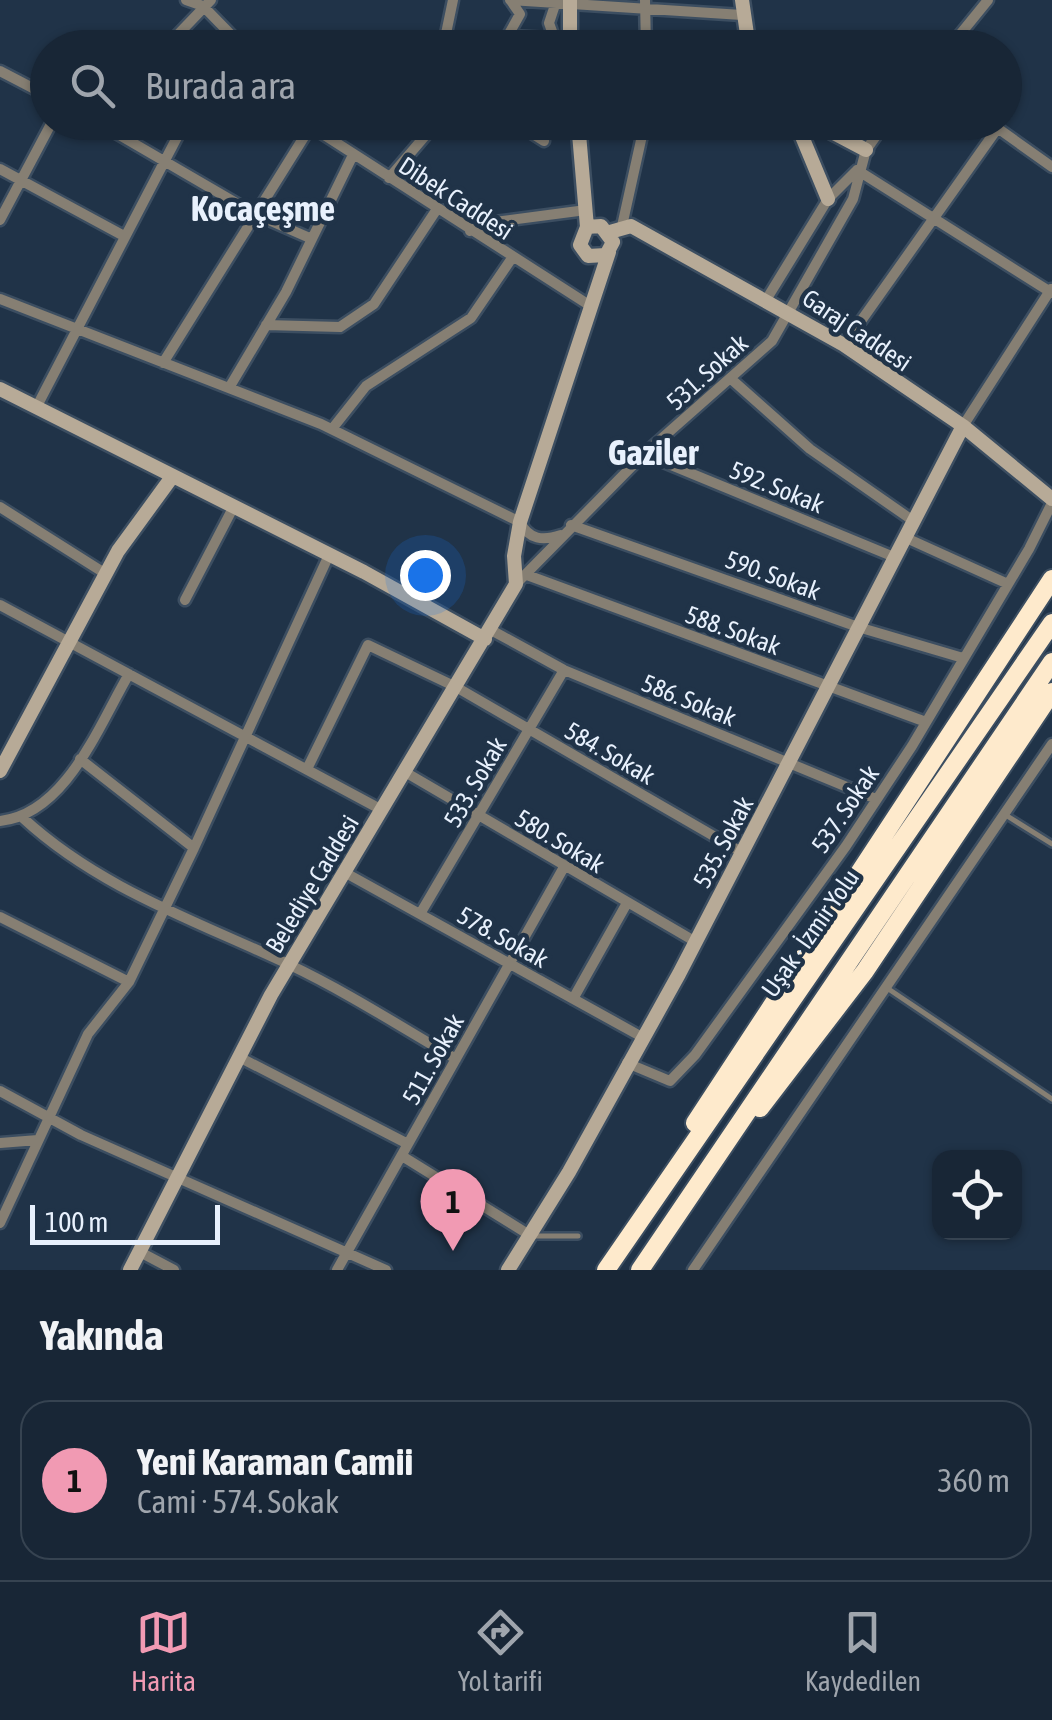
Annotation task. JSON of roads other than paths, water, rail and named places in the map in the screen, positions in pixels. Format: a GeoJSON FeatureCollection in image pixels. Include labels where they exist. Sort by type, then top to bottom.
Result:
{"type":"FeatureCollection","features":[{"type":"Feature","properties":{"kind":"highway"},"geometry":{"type":"LineString","coordinates":[[649,1206],[720,1080],[1052,579]]}},
{"type":"Feature","properties":{"kind":"highway","name":"Uşak - İzmir Yolu"},"geometry":{"type":"LineString","coordinates":[[606,1270],[1052,623]]}},
{"type":"Feature","properties":{"kind":"highway","name":"Uşak - İzmir Yolu"},"geometry":{"type":"LineString","coordinates":[[640,1270],[1052,662]]}},
{"type":"Feature","properties":{"kind":"highway"},"geometry":{"type":"LineString","coordinates":[[722,1149],[776,1092],[865,971],[1052,692]]}},
{"type":"Feature","properties":{"kind":"street"},"geometry":{"type":"LineString","coordinates":[[186,0],[207,3],[227,30]]}},
{"type":"Feature","properties":{"kind":"street"},"geometry":{"type":"LineString","coordinates":[[447,30],[453,0]]}},
{"type":"Feature","properties":{"kind":"street"},"geometry":{"type":"LineString","coordinates":[[513,30],[520,14],[510,0],[742,8]]}},
{"type":"Feature","properties":{"kind":"street"},"geometry":{"type":"LineString","coordinates":[[964,30],[988,0]]}},
{"type":"Feature","properties":{"kind":"street"},"geometry":{"type":"LineString","coordinates":[[565,2],[565,30]]}},
{"type":"Feature","properties":{"kind":"street"},"geometry":{"type":"LineString","coordinates":[[182,30],[207,3]]}},
{"type":"Feature","properties":{"kind":"street"},"geometry":{"type":"LineString","coordinates":[[0,71],[30,87]]}},
{"type":"Feature","properties":{"kind":"street"},"geometry":{"type":"LineString","coordinates":[[0,220],[42,140]]}},
{"type":"Feature","properties":{"kind":"street"},"geometry":{"type":"LineString","coordinates":[[128,140],[255,214],[312,239]]}},
{"type":"Feature","properties":{"kind":"street"},"geometry":{"type":"LineString","coordinates":[[36,408],[176,140]]}},
{"type":"Feature","properties":{"kind":"street"},"geometry":{"type":"LineString","coordinates":[[163,363],[298,140]]}},
{"type":"Feature","properties":{"kind":"street","name":"Dibek Caddesi"},"geometry":{"type":"LineString","coordinates":[[329,140],[512,258],[591,300]]}},
{"type":"Feature","properties":{"kind":"street"},"geometry":{"type":"LineString","coordinates":[[389,178],[422,140]]}},
{"type":"Feature","properties":{"kind":"street"},"geometry":{"type":"LineString","coordinates":[[580,140],[587,227],[580,240],[588,256],[591,300]]}},
{"type":"Feature","properties":{"kind":"street"},"geometry":{"type":"LineString","coordinates":[[588,256],[601,257],[609,252],[640,140]]}},
{"type":"Feature","properties":{"kind":"street"},"geometry":{"type":"LineString","coordinates":[[803,140],[828,199]]}},
{"type":"Feature","properties":{"kind":"street"},"geometry":{"type":"LineString","coordinates":[[847,140],[866,150]]}},
{"type":"Feature","properties":{"kind":"street"},"geometry":{"type":"LineString","coordinates":[[766,300],[828,199],[857,170],[873,140]]}},
{"type":"Feature","properties":{"kind":"street"},"geometry":{"type":"LineString","coordinates":[[844,344],[984,140]]}},
{"type":"Feature","properties":{"kind":"street"},"geometry":{"type":"LineString","coordinates":[[1013,140],[1052,167]]}},
{"type":"Feature","properties":{"kind":"street"},"geometry":{"type":"LineString","coordinates":[[229,388],[354,155]]}},
{"type":"Feature","properties":{"kind":"street"},"geometry":{"type":"LineString","coordinates":[[0,168],[124,236]]}},
{"type":"Feature","properties":{"kind":"street"},"geometry":{"type":"LineString","coordinates":[[857,170],[1051,291],[964,426]]}},
{"type":"Feature","properties":{"kind":"street","name":"531. Sokak"},"geometry":{"type":"LineString","coordinates":[[521,579],[644,454],[772,341],[786,309],[853,199],[857,170]]}},
{"type":"Feature","properties":{"kind":"street"},"geometry":{"type":"LineString","coordinates":[[266,325],[340,327],[374,304],[437,209]]}},
{"type":"Feature","properties":{"kind":"street"},"geometry":{"type":"LineString","coordinates":[[470,231],[487,223],[586,210]]}},
{"type":"Feature","properties":{"kind":"street"},"geometry":{"type":"LineString","coordinates":[[587,227],[616,229]]}},
{"type":"Feature","properties":{"kind":"street","name":"Garaj Caddesi"},"geometry":{"type":"LineString","coordinates":[[616,229],[639,229],[844,344],[964,426],[1052,501]]}},
{"type":"Feature","properties":{"kind":"street","name":"Belediye Caddesi"},"geometry":{"type":"LineString","coordinates":[[130,1270],[289,965],[521,579],[514,556],[520,522],[609,252]]}},
{"type":"Feature","properties":{"kind":"street"},"geometry":{"type":"LineString","coordinates":[[332,429],[366,386],[471,318],[512,258]]}},
{"type":"Feature","properties":{"kind":"street"},"geometry":{"type":"LineString","coordinates":[[0,300],[332,429],[520,522],[525,532],[535,538],[561,536]]}},
{"type":"Feature","properties":{"kind":"street"},"geometry":{"type":"LineString","coordinates":[[730,378],[810,450],[912,520]]}},
{"type":"Feature","properties":{"kind":"street"},"geometry":{"type":"LineString","coordinates":[[0,389],[488,634]]}},
{"type":"Feature","properties":{"kind":"street","name":"535. Sokak"},"geometry":{"type":"LineString","coordinates":[[508,1270],[531,1236],[696,942],[964,426]]}},
{"type":"Feature","properties":{"kind":"street","name":"592. Sokak"},"geometry":{"type":"LineString","coordinates":[[644,454],[894,556]]}},
{"type":"Feature","properties":{"kind":"street"},"geometry":{"type":"LineString","coordinates":[[0,771],[106,574],[172,478]]}},
{"type":"Feature","properties":{"kind":"street","name":"537. Sokak"},"geometry":{"type":"LineString","coordinates":[[627,1063],[670,1081],[695,1055],[876,800],[1008,584],[1052,501]]}},
{"type":"Feature","properties":{"kind":"street"},"geometry":{"type":"LineString","coordinates":[[0,507],[106,574]]}},
{"type":"Feature","properties":{"kind":"street"},"geometry":{"type":"LineString","coordinates":[[185,600],[233,508]]}},
{"type":"Feature","properties":{"kind":"street","name":"590. Sokak"},"geometry":{"type":"LineString","coordinates":[[571,525],[858,627],[963,658]]}},
{"type":"Feature","properties":{"kind":"street"},"geometry":{"type":"LineString","coordinates":[[904,537],[1008,584]]}},
{"type":"Feature","properties":{"kind":"street"},"geometry":{"type":"LineString","coordinates":[[0,1223],[88,1034],[129,982],[164,912],[328,554]]}},
{"type":"Feature","properties":{"kind":"street","name":"588. Sokak"},"geometry":{"type":"LineString","coordinates":[[521,579],[926,722]]}},
{"type":"Feature","properties":{"kind":"street"},"geometry":{"type":"LineString","coordinates":[[0,605],[382,810]]}},
{"type":"Feature","properties":{"kind":"street","name":"586. Sokak"},"geometry":{"type":"LineString","coordinates":[[488,634],[564,670],[876,800]]}},
{"type":"Feature","properties":{"kind":"street","name":"584. Sokak"},"geometry":{"type":"LineString","coordinates":[[307,769],[368,644],[456,688],[743,853]]}},
{"type":"Feature","properties":{"kind":"street","name":"533. Sokak"},"geometry":{"type":"LineString","coordinates":[[420,914],[564,670]]}},
{"type":"Feature","properties":{"kind":"street"},"geometry":{"type":"LineString","coordinates":[[0,821],[23,818],[49,799],[80,759],[129,674]]}},
{"type":"Feature","properties":{"kind":"street"},"geometry":{"type":"LineString","coordinates":[[693,1270],[1052,744]]}},
{"type":"Feature","properties":{"kind":"street"},"geometry":{"type":"LineString","coordinates":[[80,759],[194,848]]}},
{"type":"Feature","properties":{"kind":"street","name":"580. Sokak"},"geometry":{"type":"LineString","coordinates":[[405,772],[696,942]]}},
{"type":"Feature","properties":{"kind":"street"},"geometry":{"type":"LineString","coordinates":[[23,818],[48,842],[164,912],[289,965],[456,1059]]}},
{"type":"Feature","properties":{"kind":"street","name":"511. Sokak"},"geometry":{"type":"LineString","coordinates":[[336,1270],[564,867]]}},
{"type":"Feature","properties":{"kind":"street","name":"578. Sokak"},"geometry":{"type":"LineString","coordinates":[[344,872],[642,1037]]}},
{"type":"Feature","properties":{"kind":"street"},"geometry":{"type":"LineString","coordinates":[[573,999],[627,903]]}},
{"type":"Feature","properties":{"kind":"street"},"geometry":{"type":"LineString","coordinates":[[0,917],[129,982]]}},
{"type":"Feature","properties":{"kind":"street"},"geometry":{"type":"LineString","coordinates":[[239,1057],[408,1144]]}},
{"type":"Feature","properties":{"kind":"street"},"geometry":{"type":"LineString","coordinates":[[0,1091],[48,1117],[386,1270]]}},
{"type":"Feature","properties":{"kind":"street"},"geometry":{"type":"LineString","coordinates":[[0,1144],[38,1140]]}},
{"type":"Feature","properties":{"kind":"street"},"geometry":{"type":"LineString","coordinates":[[402,1156],[531,1236]]}},
{"type":"Feature","properties":{"kind":"street"},"geometry":{"type":"LineString","coordinates":[[140,1252],[174,1270]]}},
{"type":"Feature","properties":{"kind":"lane"},"geometry":{"type":"LineString","coordinates":[[1004,814],[1052,844]]}},
{"type":"Feature","properties":{"kind":"lane"},"geometry":{"type":"LineString","coordinates":[[888,988],[1052,1099]]}},
{"type":"Feature","properties":{"kind":"lane"},"geometry":{"type":"LineString","coordinates":[[531,1236],[578,1236]]}},
{"type":"Feature","properties":{"kind":"place","name":"Yeni Karaman Camii"},"geometry":{"type":"Point","coordinates":[453,1251]}},
{"type":"Feature","properties":{"kind":"district","name":"Kocaçeşme"},"geometry":{"type":"Point","coordinates":[263,209]}},
{"type":"Feature","properties":{"kind":"district","name":"Gaziler"},"geometry":{"type":"Point","coordinates":[653,453]}}]}
